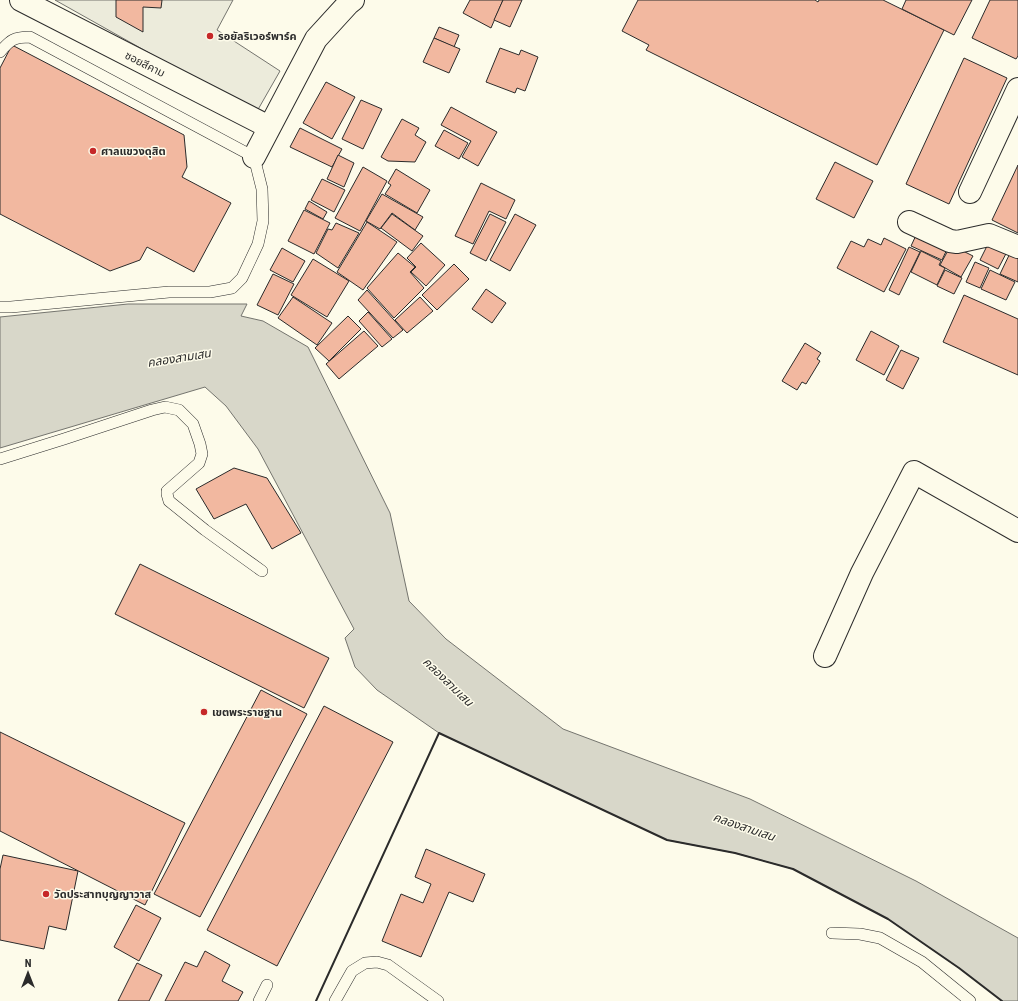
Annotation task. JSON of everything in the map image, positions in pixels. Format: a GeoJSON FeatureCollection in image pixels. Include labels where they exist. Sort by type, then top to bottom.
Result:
{"type":"FeatureCollection","features":[{"type":"Feature","properties":{"kind":"street","name":"ซอยสีคาม"},"geometry":{"type":"LineString","coordinates":[[21,0],[269,127]]}},
{"type":"Feature","properties":{"kind":"street"},"geometry":{"type":"LineString","coordinates":[[254,157],[316,39],[353,0]]}},
{"type":"Feature","properties":{"kind":"street"},"geometry":{"type":"LineString","coordinates":[[970,192],[1018,89]]}},
{"type":"Feature","properties":{"kind":"street"},"geometry":{"type":"LineString","coordinates":[[909,222],[950,241],[957,242],[989,235],[1018,248]]}},
{"type":"Feature","properties":{"kind":"street"},"geometry":{"type":"LineString","coordinates":[[826,656],[862,573],[914,472],[1018,531]]}},
{"type":"Feature","properties":{"kind":"lane"},"geometry":{"type":"LineString","coordinates":[[0,52],[9,42],[19,37],[30,37],[254,157],[262,189],[262,221],[258,244],[242,278],[232,288],[210,292],[169,292],[0,307]]}},
{"type":"Feature","properties":{"kind":"lane"},"geometry":{"type":"LineString","coordinates":[[0,459],[152,410],[165,407],[179,410],[193,424],[202,454],[199,462],[167,491],[169,501],[205,530],[262,571]]}},
{"type":"Feature","properties":{"kind":"lane"},"geometry":{"type":"LineString","coordinates":[[832,933],[860,934],[880,938],[922,962],[970,1001]]}},
{"type":"Feature","properties":{"kind":"lane"},"geometry":{"type":"LineString","coordinates":[[335,1001],[352,971],[365,963],[377,962],[388,965],[438,1001]]}},
{"type":"Feature","properties":{"kind":"lane"},"geometry":{"type":"LineString","coordinates":[[259,1001],[267,985]]}},
{"type":"Feature","properties":{"kind":"shaded area","name":"รอยัลริเวอร์พาร์ค"},"geometry":{"type":"Polygon","coordinates":[[[55,0],[233,0],[217,30],[280,71],[256,113],[55,0]]]}},
{"type":"Feature","properties":{"kind":"water","name":"คลองสามเสน"},"geometry":{"type":"Polygon","coordinates":[[[128,304],[247,304],[241,316],[263,321],[308,347],[390,513],[409,601],[446,639],[563,729],[750,799],[916,881],[1018,938],[1018,1001],[1002,1001],[959,968],[888,919],[793,869],[735,853],[667,840],[439,733],[377,690],[355,667],[345,638],[354,629],[258,449],[226,406],[205,387],[0,448],[0,317],[128,304]]]}},
{"type":"Feature","properties":{"kind":"building"},"geometry":{"type":"Polygon","coordinates":[[[116,0],[162,0],[161,8],[143,7],[143,32],[116,17],[116,0]]]}},
{"type":"Feature","properties":{"kind":"building"},"geometry":{"type":"Polygon","coordinates":[[[470,0],[503,0],[491,28],[463,13],[470,0]]]}},
{"type":"Feature","properties":{"kind":"building"},"geometry":{"type":"Polygon","coordinates":[[[503,0],[522,0],[510,27],[494,20],[503,0]]]}},
{"type":"Feature","properties":{"kind":"building"},"geometry":{"type":"Polygon","coordinates":[[[638,0],[815,0],[818,2],[819,0],[883,0],[944,30],[877,165],[646,50],[649,45],[622,31],[638,0]]]}},
{"type":"Feature","properties":{"kind":"building"},"geometry":{"type":"Polygon","coordinates":[[[906,0],[972,0],[954,35],[902,9],[906,0]]]}},
{"type":"Feature","properties":{"kind":"building"},"geometry":{"type":"Polygon","coordinates":[[[990,0],[1018,0],[1018,56],[1016,59],[972,38],[990,0]]]}},
{"type":"Feature","properties":{"kind":"building"},"geometry":{"type":"Polygon","coordinates":[[[439,27],[459,35],[454,47],[434,38],[439,27]]]}},
{"type":"Feature","properties":{"kind":"building"},"geometry":{"type":"Polygon","coordinates":[[[434,38],[460,49],[449,73],[423,62],[434,38]]]}},
{"type":"Feature","properties":{"kind":"building","name":"ศาลแขวงดุสิต"},"geometry":{"type":"Polygon","coordinates":[[[12,45],[184,135],[187,167],[182,177],[231,203],[194,272],[147,247],[140,260],[110,271],[0,214],[0,68],[12,45]]]}},
{"type":"Feature","properties":{"kind":"building"},"geometry":{"type":"Polygon","coordinates":[[[500,48],[519,55],[521,50],[538,57],[525,91],[517,88],[515,93],[486,82],[500,48]]]}},
{"type":"Feature","properties":{"kind":"building"},"geometry":{"type":"Polygon","coordinates":[[[964,58],[1007,78],[949,204],[906,184],[964,58]]]}},
{"type":"Feature","properties":{"kind":"building"},"geometry":{"type":"Polygon","coordinates":[[[326,82],[355,97],[332,139],[303,123],[326,82]]]}},
{"type":"Feature","properties":{"kind":"building"},"geometry":{"type":"Polygon","coordinates":[[[361,100],[382,109],[363,149],[342,139],[361,100]]]}},
{"type":"Feature","properties":{"kind":"building"},"geometry":{"type":"Polygon","coordinates":[[[451,107],[497,132],[478,166],[462,157],[471,141],[441,125],[451,107]]]}},
{"type":"Feature","properties":{"kind":"building"},"geometry":{"type":"Polygon","coordinates":[[[402,119],[419,128],[415,135],[426,142],[415,162],[388,161],[381,157],[402,119]]]}},
{"type":"Feature","properties":{"kind":"building"},"geometry":{"type":"Polygon","coordinates":[[[300,128],[342,149],[332,167],[290,147],[300,128]]]}},
{"type":"Feature","properties":{"kind":"building"},"geometry":{"type":"Polygon","coordinates":[[[444,130],[468,143],[459,159],[435,146],[444,130]]]}},
{"type":"Feature","properties":{"kind":"building"},"geometry":{"type":"Polygon","coordinates":[[[338,155],[354,163],[344,187],[327,179],[338,155]]]}},
{"type":"Feature","properties":{"kind":"building"},"geometry":{"type":"Polygon","coordinates":[[[835,162],[873,181],[854,218],[816,199],[835,162]]]}},
{"type":"Feature","properties":{"kind":"building"},"geometry":{"type":"Polygon","coordinates":[[[1018,165],[1018,233],[992,220],[1018,165]]]}},
{"type":"Feature","properties":{"kind":"building"},"geometry":{"type":"Polygon","coordinates":[[[363,167],[387,181],[360,231],[335,218],[363,167]]]}},
{"type":"Feature","properties":{"kind":"building"},"geometry":{"type":"Polygon","coordinates":[[[396,169],[430,190],[417,213],[385,194],[391,185],[388,183],[396,169]]]}},
{"type":"Feature","properties":{"kind":"building"},"geometry":{"type":"Polygon","coordinates":[[[322,179],[345,190],[334,212],[311,200],[322,179]]]}},
{"type":"Feature","properties":{"kind":"building"},"geometry":{"type":"Polygon","coordinates":[[[481,183],[515,200],[506,219],[489,211],[473,244],[455,236],[481,183]]]}},
{"type":"Feature","properties":{"kind":"building"},"geometry":{"type":"Polygon","coordinates":[[[382,194],[423,217],[415,230],[392,213],[380,229],[366,221],[382,194]]]}},
{"type":"Feature","properties":{"kind":"building"},"geometry":{"type":"Polygon","coordinates":[[[309,201],[327,212],[323,219],[305,209],[309,201]]]}},
{"type":"Feature","properties":{"kind":"building"},"geometry":{"type":"Polygon","coordinates":[[[304,210],[330,223],[314,254],[288,241],[304,210]]]}},
{"type":"Feature","properties":{"kind":"building"},"geometry":{"type":"Polygon","coordinates":[[[392,214],[423,236],[412,251],[381,228],[392,214]]]}},
{"type":"Feature","properties":{"kind":"building"},"geometry":{"type":"Polygon","coordinates":[[[490,214],[506,222],[486,261],[470,253],[490,214]]]}},
{"type":"Feature","properties":{"kind":"building"},"geometry":{"type":"Polygon","coordinates":[[[515,214],[536,225],[510,271],[490,260],[515,214]]]}},
{"type":"Feature","properties":{"kind":"building"},"geometry":{"type":"Polygon","coordinates":[[[367,222],[397,242],[363,290],[337,272],[367,222]]]}},
{"type":"Feature","properties":{"kind":"building"},"geometry":{"type":"Polygon","coordinates":[[[336,223],[359,233],[338,268],[316,253],[328,229],[332,230],[336,223]]]}},
{"type":"Feature","properties":{"kind":"building"},"geometry":{"type":"Polygon","coordinates":[[[918,231],[949,245],[942,260],[911,246],[918,231]]]}},
{"type":"Feature","properties":{"kind":"building"},"geometry":{"type":"Polygon","coordinates":[[[884,238],[906,249],[884,292],[837,268],[851,241],[864,247],[868,239],[881,245],[884,238]]]}},
{"type":"Feature","properties":{"kind":"building"},"geometry":{"type":"Polygon","coordinates":[[[990,240],[1010,246],[998,269],[980,260],[990,240]]]}},
{"type":"Feature","properties":{"kind":"building"},"geometry":{"type":"Polygon","coordinates":[[[421,243],[445,265],[426,286],[411,272],[416,267],[407,258],[421,243]]]}},
{"type":"Feature","properties":{"kind":"building"},"geometry":{"type":"Polygon","coordinates":[[[951,245],[973,256],[961,277],[940,265],[951,245]]]}},
{"type":"Feature","properties":{"kind":"building"},"geometry":{"type":"Polygon","coordinates":[[[909,247],[920,252],[899,295],[889,290],[909,247]]]}},
{"type":"Feature","properties":{"kind":"building"},"geometry":{"type":"Polygon","coordinates":[[[1013,247],[1018,250],[1018,282],[1000,274],[1013,247]]]}},
{"type":"Feature","properties":{"kind":"building"},"geometry":{"type":"Polygon","coordinates":[[[282,248],[305,261],[293,282],[270,270],[282,248]]]}},
{"type":"Feature","properties":{"kind":"building"},"geometry":{"type":"Polygon","coordinates":[[[921,251],[941,261],[939,265],[945,268],[937,285],[911,272],[921,251]]]}},
{"type":"Feature","properties":{"kind":"building"},"geometry":{"type":"Polygon","coordinates":[[[398,253],[415,267],[410,272],[424,288],[394,318],[367,288],[398,253]]]}},
{"type":"Feature","properties":{"kind":"building"},"geometry":{"type":"Polygon","coordinates":[[[313,259],[349,281],[327,317],[291,295],[313,259]]]}},
{"type":"Feature","properties":{"kind":"building"},"geometry":{"type":"Polygon","coordinates":[[[975,262],[989,268],[980,288],[966,282],[975,262]]]}},
{"type":"Feature","properties":{"kind":"building"},"geometry":{"type":"Polygon","coordinates":[[[454,264],[469,279],[437,310],[422,295],[454,264]]]}},
{"type":"Feature","properties":{"kind":"building"},"geometry":{"type":"Polygon","coordinates":[[[945,270],[962,278],[954,294],[937,286],[945,270]]]}},
{"type":"Feature","properties":{"kind":"building"},"geometry":{"type":"Polygon","coordinates":[[[990,270],[1015,282],[1006,300],[981,289],[990,270]]]}},
{"type":"Feature","properties":{"kind":"building"},"geometry":{"type":"Polygon","coordinates":[[[273,274],[294,284],[278,315],[257,305],[273,274]]]}},
{"type":"Feature","properties":{"kind":"building"},"geometry":{"type":"Polygon","coordinates":[[[486,289],[506,303],[492,323],[472,309],[486,289]]]}},
{"type":"Feature","properties":{"kind":"building"},"geometry":{"type":"Polygon","coordinates":[[[367,290],[403,330],[393,338],[358,300],[367,290]]]}},
{"type":"Feature","properties":{"kind":"building"},"geometry":{"type":"Polygon","coordinates":[[[964,295],[1018,319],[1018,375],[943,342],[964,295]]]}},
{"type":"Feature","properties":{"kind":"building"},"geometry":{"type":"Polygon","coordinates":[[[293,297],[332,323],[317,345],[278,318],[293,297]]]}},
{"type":"Feature","properties":{"kind":"building"},"geometry":{"type":"Polygon","coordinates":[[[420,297],[433,311],[407,333],[395,320],[420,297]]]}},
{"type":"Feature","properties":{"kind":"building"},"geometry":{"type":"Polygon","coordinates":[[[368,312],[392,339],[382,347],[359,321],[368,312]]]}},
{"type":"Feature","properties":{"kind":"building"},"geometry":{"type":"Polygon","coordinates":[[[348,316],[361,329],[329,361],[315,348],[348,316]]]}},
{"type":"Feature","properties":{"kind":"building"},"geometry":{"type":"Polygon","coordinates":[[[364,331],[378,346],[339,379],[326,364],[364,331]]]}},
{"type":"Feature","properties":{"kind":"building"},"geometry":{"type":"Polygon","coordinates":[[[871,331],[899,346],[884,375],[856,360],[871,331]]]}},
{"type":"Feature","properties":{"kind":"building"},"geometry":{"type":"Polygon","coordinates":[[[805,343],[821,353],[817,359],[820,361],[806,384],[802,382],[797,390],[782,381],[805,343]]]}},
{"type":"Feature","properties":{"kind":"building"},"geometry":{"type":"Polygon","coordinates":[[[901,350],[919,358],[903,389],[886,380],[901,350]]]}},
{"type":"Feature","properties":{"kind":"building"},"geometry":{"type":"Polygon","coordinates":[[[234,468],[267,478],[301,533],[272,549],[246,504],[214,519],[196,489],[234,468]]]}},
{"type":"Feature","properties":{"kind":"building"},"geometry":{"type":"Polygon","coordinates":[[[140,564],[329,658],[304,708],[115,614],[140,564]]]}},
{"type":"Feature","properties":{"kind":"building"},"geometry":{"type":"Polygon","coordinates":[[[261,690],[307,714],[200,917],[154,894],[261,690]]]}},
{"type":"Feature","properties":{"kind":"building"},"geometry":{"type":"Polygon","coordinates":[[[324,706],[393,742],[277,966],[207,930],[324,706]]]}},
{"type":"Feature","properties":{"kind":"building"},"geometry":{"type":"Polygon","coordinates":[[[0,732],[185,823],[145,905],[0,831],[0,732]]]}},
{"type":"Feature","properties":{"kind":"building"},"geometry":{"type":"Polygon","coordinates":[[[426,849],[485,874],[473,902],[449,892],[421,957],[382,941],[401,894],[423,903],[431,884],[415,877],[426,849]]]}},
{"type":"Feature","properties":{"kind":"building"},"geometry":{"type":"Polygon","coordinates":[[[3,855],[78,871],[66,930],[49,926],[44,949],[0,940],[0,869],[3,855]]]}},
{"type":"Feature","properties":{"kind":"building"},"geometry":{"type":"Polygon","coordinates":[[[136,905],[161,918],[139,961],[114,947],[136,905]]]}},
{"type":"Feature","properties":{"kind":"building"},"geometry":{"type":"Polygon","coordinates":[[[205,951],[230,965],[222,981],[243,992],[238,1001],[165,1001],[185,962],[197,967],[205,951]]]}},
{"type":"Feature","properties":{"kind":"building"},"geometry":{"type":"Polygon","coordinates":[[[137,963],[162,975],[149,1001],[118,1001],[137,963]]]}},
{"type":"Feature","properties":{"kind":"wall"},"geometry":{"type":"LineString","coordinates":[[316,1001],[439,733],[667,840],[735,853],[793,869],[888,919],[959,968],[1002,1001]]}},
{"type":"Feature","properties":{"kind":"place","name":"รอยัลริเวอร์พาร์ค"},"geometry":{"type":"Point","coordinates":[210,36]}},
{"type":"Feature","properties":{"kind":"place","name":"ศาลแขวงดุสิต"},"geometry":{"type":"Point","coordinates":[93,151]}},
{"type":"Feature","properties":{"kind":"place","name":"เขตพระราชฐาน"},"geometry":{"type":"Point","coordinates":[204,712]}},
{"type":"Feature","properties":{"kind":"place","name":"วัดประสาทบุญญาวาส"},"geometry":{"type":"Point","coordinates":[46,894]}}]}
